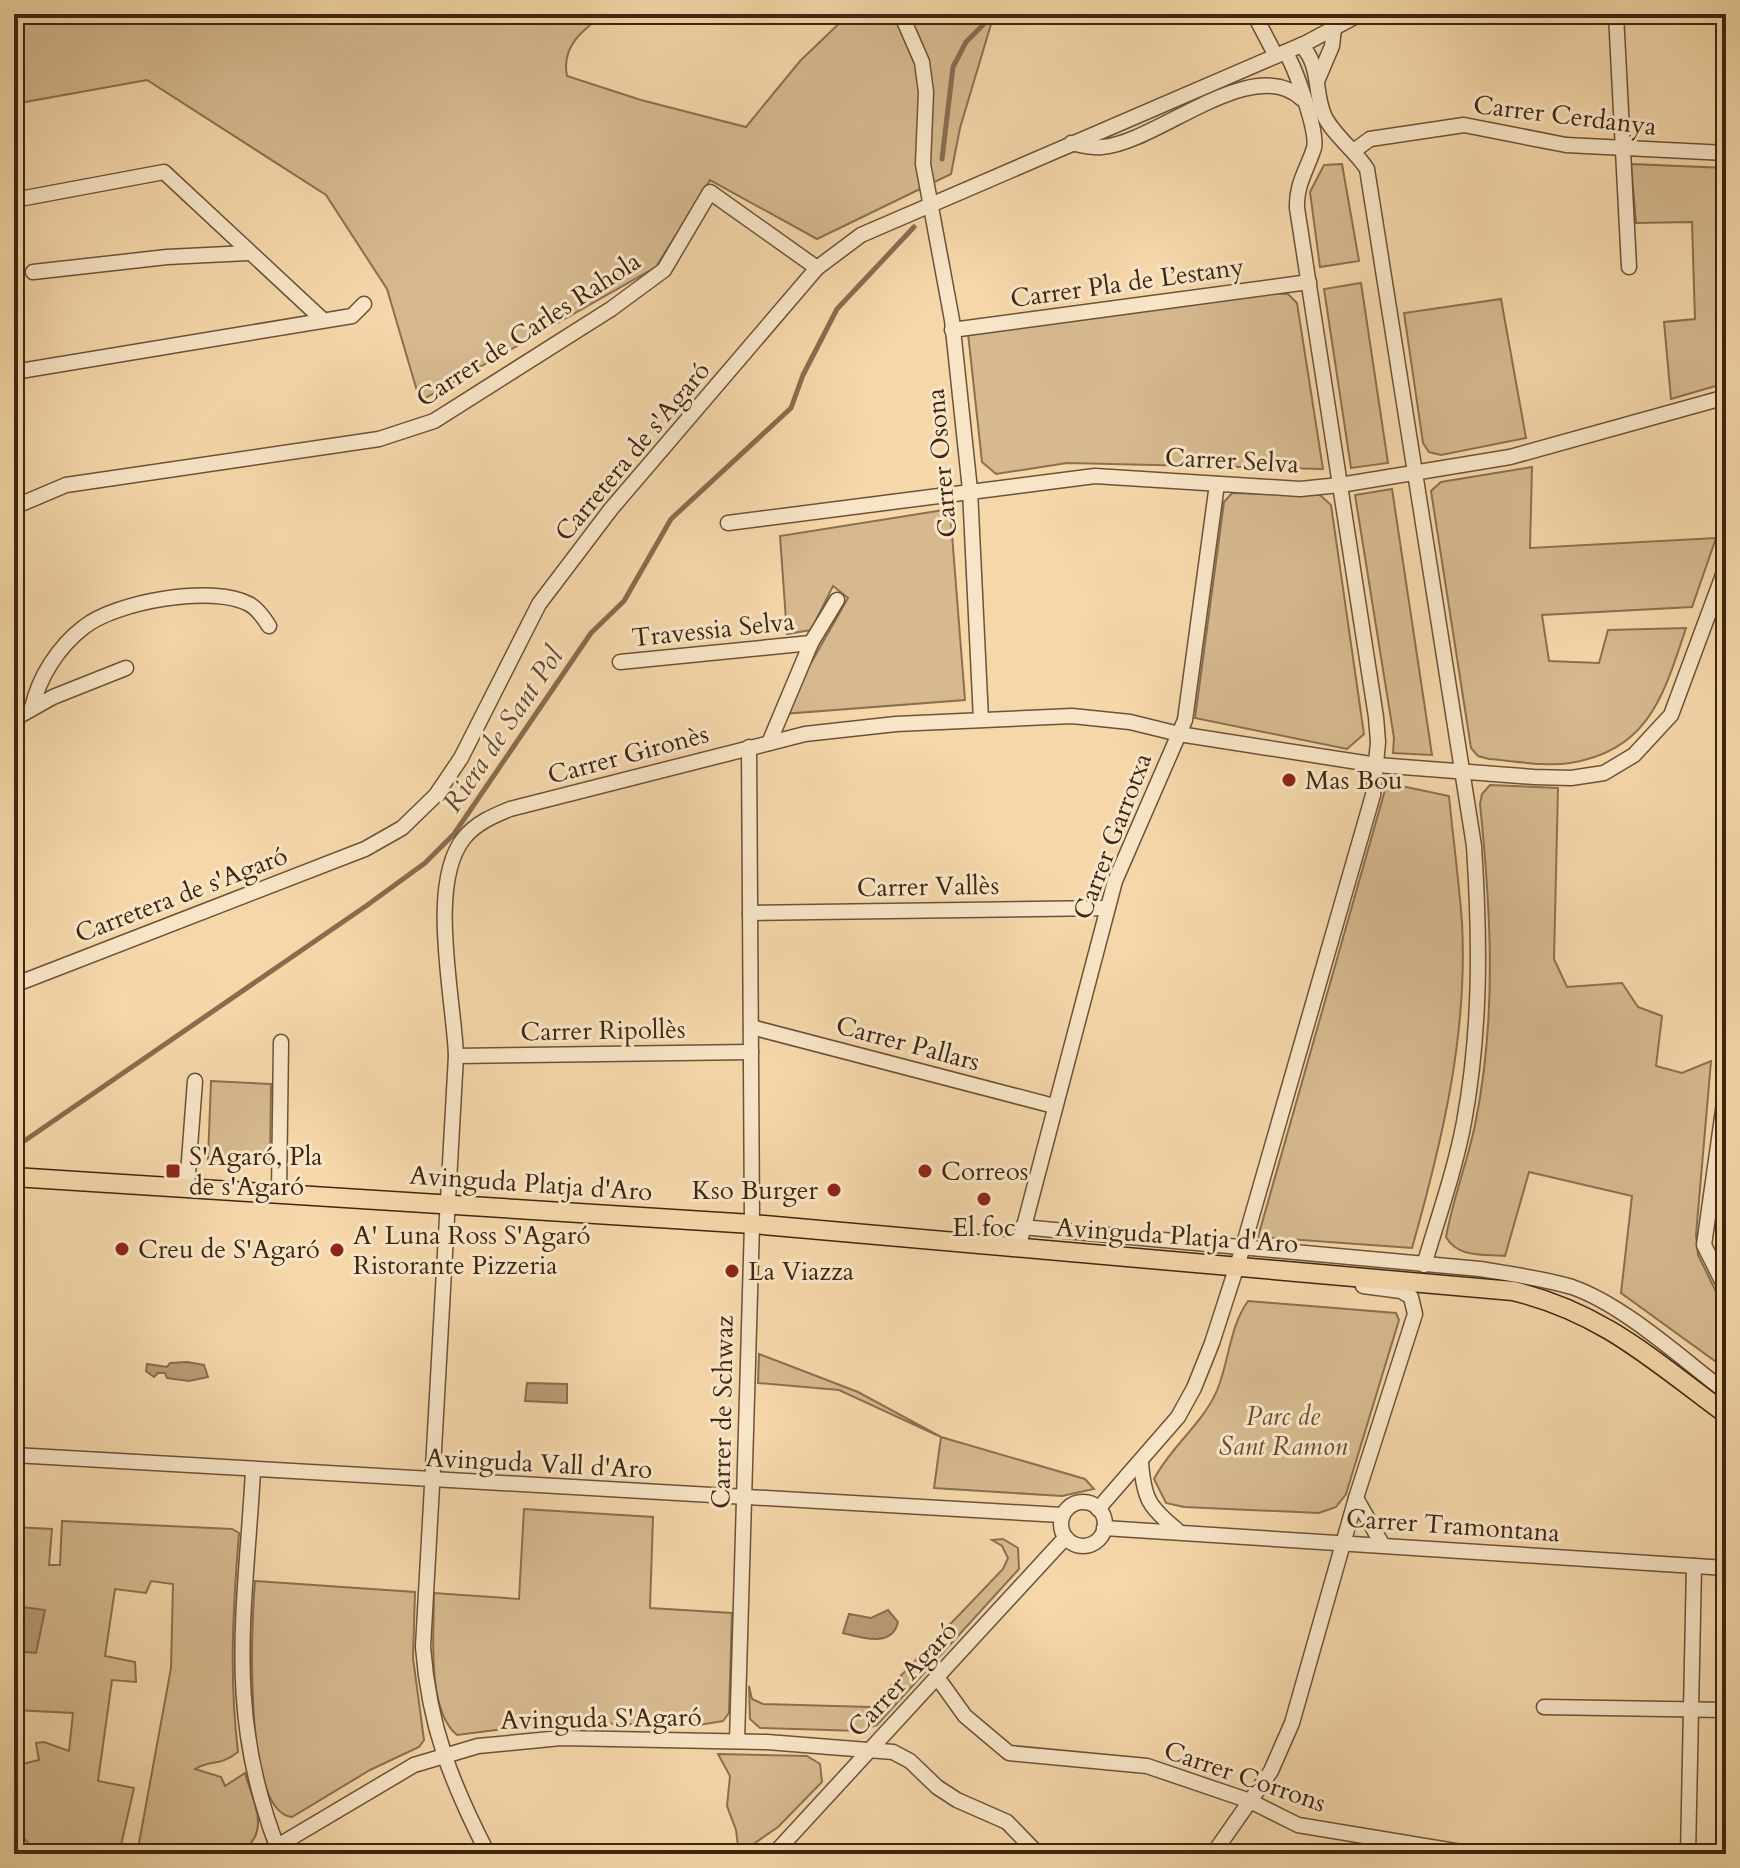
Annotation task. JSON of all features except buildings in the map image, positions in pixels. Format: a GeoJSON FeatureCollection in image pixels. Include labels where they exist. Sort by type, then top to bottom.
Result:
{"type":"FeatureCollection","features":[{"type":"Feature","properties":{"kind":"main road","name":"Avinguda Platja d'Aro"},"geometry":{"type":"LineString","coordinates":[[14,1177],[752,1224],[1474,1286],[1541,1297],[1617,1332],[1726,1414]]}},
{"type":"Feature","properties":{"kind":"street","name":"Carrer Osona"},"geometry":{"type":"LineString","coordinates":[[901,14],[922,62],[926,92],[923,164],[933,203],[952,330],[970,490],[981,720]]}},
{"type":"Feature","properties":{"kind":"street"},"geometry":{"type":"LineString","coordinates":[[1098,1509],[1178,1417],[1194,1388],[1243,1247],[1368,819],[1377,765],[1376,717],[1296,187],[1315,145],[1312,123],[1302,100],[1295,67],[1280,54],[1254,14]]}},
{"type":"Feature","properties":{"kind":"street","name":"Carretera de s'Agaró"},"geometry":{"type":"LineString","coordinates":[[14,985],[365,849],[402,828],[436,795],[461,758],[539,604],[611,509],[817,268],[861,235],[1301,45],[1360,14]]}},
{"type":"Feature","properties":{"kind":"street"},"geometry":{"type":"LineString","coordinates":[[1616,14],[1629,267]]}},
{"type":"Feature","properties":{"kind":"street"},"geometry":{"type":"LineString","coordinates":[[1318,79],[1332,46],[1334,28]]}},
{"type":"Feature","properties":{"kind":"street"},"geometry":{"type":"LineString","coordinates":[[1301,45],[1309,53],[1318,79],[1325,118],[1355,150],[1367,169],[1464,771],[1480,937],[1475,1048],[1463,1125],[1424,1265]]}},
{"type":"Feature","properties":{"kind":"street"},"geometry":{"type":"LineString","coordinates":[[1071,143],[1103,147],[1227,95],[1259,85],[1293,90],[1302,100]]}},
{"type":"Feature","properties":{"kind":"street","name":"Carrer Cerdanya"},"geometry":{"type":"LineString","coordinates":[[1355,150],[1370,139],[1464,125],[1566,145],[1726,153]]}},
{"type":"Feature","properties":{"kind":"street"},"geometry":{"type":"LineString","coordinates":[[14,200],[164,172],[323,320]]}},
{"type":"Feature","properties":{"kind":"street","name":"Carrer de Carles Rahola"},"geometry":{"type":"LineString","coordinates":[[14,507],[66,485],[379,439],[434,421],[611,309],[664,270],[710,192],[817,268]]}},
{"type":"Feature","properties":{"kind":"street"},"geometry":{"type":"LineString","coordinates":[[33,272],[167,257],[248,253]]}},
{"type":"Feature","properties":{"kind":"street","name":"Carrer Pla de Ľestany"},"geometry":{"type":"LineString","coordinates":[[952,330],[1309,282]]}},
{"type":"Feature","properties":{"kind":"street"},"geometry":{"type":"LineString","coordinates":[[14,372],[352,316],[364,304]]}},
{"type":"Feature","properties":{"kind":"street","name":"Carrer Selva"},"geometry":{"type":"LineString","coordinates":[[728,523],[1095,476],[1300,489],[1340,485],[1510,457],[1726,397]]}},
{"type":"Feature","properties":{"kind":"street","name":"Carrer Garrotxa"},"geometry":{"type":"LineString","coordinates":[[1018,1249],[1106,908],[1179,734],[1187,707],[1217,484]]}},
{"type":"Feature","properties":{"kind":"street"},"geometry":{"type":"LineString","coordinates":[[1464,771],[1571,778],[1604,773],[1634,755],[1671,715],[1726,567]]}},
{"type":"Feature","properties":{"kind":"street"},"geometry":{"type":"LineString","coordinates":[[32,708],[37,686],[54,661],[78,632],[105,614],[172,598],[226,598],[249,604],[269,626]]}},
{"type":"Feature","properties":{"kind":"street","name":"Travessia Selva"},"geometry":{"type":"LineString","coordinates":[[769,743],[811,643],[837,600]]}},
{"type":"Feature","properties":{"kind":"street","name":"Travessia Selva"},"geometry":{"type":"LineString","coordinates":[[620,662],[811,643]]}},
{"type":"Feature","properties":{"kind":"street"},"geometry":{"type":"LineString","coordinates":[[14,719],[32,708],[126,668]]}},
{"type":"Feature","properties":{"kind":"street","name":"Carrer Gironès"},"geometry":{"type":"LineString","coordinates":[[488,1854],[454,1788],[443,1756],[426,1688],[423,1647],[456,1056],[455,1012],[444,919],[451,862],[463,838],[484,820],[510,809],[805,734],[896,724],[1072,716],[1130,722],[1179,734],[1377,765],[1464,771]]}},
{"type":"Feature","properties":{"kind":"street","name":"Carrer de Schwaz"},"geometry":{"type":"LineString","coordinates":[[737,1741],[752,1224],[749,747]]}},
{"type":"Feature","properties":{"kind":"street","name":"Carrer Vallès"},"geometry":{"type":"LineString","coordinates":[[750,913],[1106,908]]}},
{"type":"Feature","properties":{"kind":"street","name":"Carrer Pallars"},"geometry":{"type":"LineString","coordinates":[[751,1027],[1054,1106]]}},
{"type":"Feature","properties":{"kind":"street"},"geometry":{"type":"LineString","coordinates":[[279,1193],[281,1042]]}},
{"type":"Feature","properties":{"kind":"street","name":"Carrer Ripollès"},"geometry":{"type":"LineString","coordinates":[[456,1056],[751,1052]]}},
{"type":"Feature","properties":{"kind":"street"},"geometry":{"type":"LineString","coordinates":[[187,1187],[195,1081]]}},
{"type":"Feature","properties":{"kind":"street"},"geometry":{"type":"LineString","coordinates":[[1726,1089],[1704,1245],[1726,1289]]}},
{"type":"Feature","properties":{"kind":"street"},"geometry":{"type":"LineString","coordinates":[[1022,1227],[1494,1271],[1574,1288],[1632,1323],[1726,1392]]}},
{"type":"Feature","properties":{"kind":"street"},"geometry":{"type":"LineString","coordinates":[[1213,1854],[1271,1771],[1292,1723],[1356,1498],[1415,1314],[1415,1304],[1401,1291],[1329,1283],[1310,1272]]}},
{"type":"Feature","properties":{"kind":"street","name":"Avinguda Vall d'Aro"},"geometry":{"type":"LineString","coordinates":[[14,1455],[1062,1515]]}},
{"type":"Feature","properties":{"kind":"street"},"geometry":{"type":"LineString","coordinates":[[1141,1463],[1144,1494],[1155,1512],[1177,1530]]}},
{"type":"Feature","properties":{"kind":"street"},"geometry":{"type":"LineString","coordinates":[[253,1471],[241,1620],[241,1699],[248,1756],[273,1851]]}},
{"type":"Feature","properties":{"kind":"street"},"geometry":{"type":"LineString","coordinates":[[1356,1498],[1382,1544]]}},
{"type":"Feature","properties":{"kind":"street"},"geometry":{"type":"LineString","coordinates":[[1081,1502],[1098,1509],[1104,1528],[1099,1539],[1088,1546],[1078,1546],[1065,1538],[1061,1530],[1062,1515],[1081,1502]]}},
{"type":"Feature","properties":{"kind":"street","name":"Carrer Tramontana"},"geometry":{"type":"LineString","coordinates":[[1104,1528],[1177,1530],[1726,1568]]}},
{"type":"Feature","properties":{"kind":"street","name":"Carrer Agaró"},"geometry":{"type":"LineString","coordinates":[[774,1854],[1065,1538]]}},
{"type":"Feature","properties":{"kind":"street"},"geometry":{"type":"LineString","coordinates":[[1688,1854],[1694,1566]]}},
{"type":"Feature","properties":{"kind":"street","name":"Carrer Corrons"},"geometry":{"type":"LineString","coordinates":[[937,1677],[965,1716],[1009,1753],[1147,1766],[1250,1801],[1298,1825],[1473,1854]]}},
{"type":"Feature","properties":{"kind":"street"},"geometry":{"type":"LineString","coordinates":[[1544,1707],[1726,1710]]}},
{"type":"Feature","properties":{"kind":"street","name":"Avinguda S'Agaró"},"geometry":{"type":"LineString","coordinates":[[273,1851],[414,1765],[478,1746],[561,1738],[737,1741],[871,1747],[893,1752],[910,1761],[937,1787],[957,1800],[1007,1822],[1038,1854]]}},
{"type":"Feature","properties":{"kind":"green space"},"geometry":{"type":"Polygon","coordinates":[[[14,14],[604,14],[575,40],[567,56],[567,76],[641,100],[746,127],[800,61],[849,14],[994,14],[960,128],[951,174],[817,239],[710,180],[656,267],[420,401],[387,289],[326,195],[147,80],[14,104],[14,14]]]}},
{"type":"Feature","properties":{"kind":"green space"},"geometry":{"type":"Polygon","coordinates":[[[1342,164],[1359,261],[1320,267],[1310,192],[1324,165],[1342,164]]]}},
{"type":"Feature","properties":{"kind":"green space"},"geometry":{"type":"Polygon","coordinates":[[[1631,164],[1726,168],[1726,383],[1671,399],[1664,322],[1695,319],[1692,222],[1636,223],[1631,164]]]}},
{"type":"Feature","properties":{"kind":"green space"},"geometry":{"type":"Polygon","coordinates":[[[1361,283],[1388,463],[1351,468],[1324,289],[1361,283]]]}},
{"type":"Feature","properties":{"kind":"green space"},"geometry":{"type":"Polygon","coordinates":[[[1251,292],[1288,294],[1297,303],[1323,469],[1067,463],[996,474],[982,462],[968,333],[1251,292]]]}},
{"type":"Feature","properties":{"kind":"green space"},"geometry":{"type":"Polygon","coordinates":[[[1501,299],[1526,438],[1441,455],[1429,452],[1423,443],[1404,313],[1501,299]]]}},
{"type":"Feature","properties":{"kind":"green space"},"geometry":{"type":"Polygon","coordinates":[[[1532,467],[1530,548],[1716,538],[1692,607],[1542,615],[1549,661],[1599,663],[1608,630],[1686,628],[1660,697],[1636,732],[1618,746],[1597,756],[1570,763],[1540,764],[1489,759],[1478,756],[1471,748],[1431,491],[1441,482],[1532,467]]]}},
{"type":"Feature","properties":{"kind":"green space"},"geometry":{"type":"Polygon","coordinates":[[[1392,489],[1432,755],[1393,753],[1394,738],[1355,495],[1392,489]]]}},
{"type":"Feature","properties":{"kind":"green space"},"geometry":{"type":"Polygon","coordinates":[[[1232,493],[1320,495],[1331,505],[1364,734],[1347,749],[1195,718],[1224,502],[1232,493]]]}},
{"type":"Feature","properties":{"kind":"green space"},"geometry":{"type":"Polygon","coordinates":[[[950,509],[965,700],[782,714],[848,598],[833,586],[811,630],[787,634],[780,536],[950,509]]]}},
{"type":"Feature","properties":{"kind":"green space"},"geometry":{"type":"Polygon","coordinates":[[[1387,783],[1449,796],[1462,923],[1463,964],[1457,1047],[1443,1128],[1412,1248],[1258,1237],[1387,783]]]}},
{"type":"Feature","properties":{"kind":"green space"},"geometry":{"type":"Polygon","coordinates":[[[1490,785],[1558,788],[1554,959],[1567,987],[1622,983],[1638,1007],[1662,1016],[1656,1066],[1682,1073],[1711,1061],[1696,1235],[1698,1255],[1726,1312],[1726,1369],[1621,1293],[1632,1196],[1529,1172],[1505,1256],[1464,1252],[1446,1237],[1475,1125],[1487,1045],[1489,924],[1480,804],[1482,794],[1490,785]]]}},
{"type":"Feature","properties":{"kind":"green space"},"geometry":{"type":"Polygon","coordinates":[[[211,1081],[271,1084],[270,1163],[208,1159],[211,1081]]]}},
{"type":"Feature","properties":{"kind":"green space","name":"Parc de Sant Ramon"},"geometry":{"type":"Polygon","coordinates":[[[1248,1301],[1396,1313],[1399,1320],[1346,1494],[1336,1507],[1319,1513],[1184,1507],[1166,1503],[1154,1479],[1212,1401],[1237,1321],[1248,1301]]]}},
{"type":"Feature","properties":{"kind":"green space"},"geometry":{"type":"Polygon","coordinates":[[[759,1354],[858,1392],[941,1437],[839,1390],[758,1383],[759,1354]]]}},
{"type":"Feature","properties":{"kind":"green space"},"geometry":{"type":"Polygon","coordinates":[[[941,1437],[1085,1479],[1094,1489],[1062,1496],[934,1488],[941,1437]]]}},
{"type":"Feature","properties":{"kind":"green space"},"geometry":{"type":"Polygon","coordinates":[[[524,1509],[653,1517],[650,1608],[732,1613],[729,1713],[723,1721],[693,1726],[558,1722],[457,1735],[447,1723],[436,1689],[434,1593],[519,1599],[524,1509]]]}},
{"type":"Feature","properties":{"kind":"green space"},"geometry":{"type":"Polygon","coordinates":[[[62,1521],[232,1529],[239,1533],[233,1642],[238,1752],[226,1760],[195,1769],[221,1777],[225,1786],[245,1773],[256,1807],[258,1827],[249,1846],[239,1854],[137,1854],[171,1668],[173,1584],[151,1581],[146,1593],[115,1589],[105,1656],[135,1662],[136,1682],[112,1680],[98,1781],[134,1788],[119,1854],[37,1854],[14,1826],[14,1766],[39,1760],[36,1743],[44,1742],[69,1751],[73,1713],[14,1710],[14,1527],[52,1529],[49,1565],[60,1565],[62,1521]]]}},
{"type":"Feature","properties":{"kind":"green space"},"geometry":{"type":"Polygon","coordinates":[[[1003,1539],[1018,1548],[1019,1569],[877,1725],[861,1731],[760,1728],[750,1719],[749,1686],[752,1699],[763,1704],[871,1707],[1003,1569],[1008,1558],[1002,1546],[992,1540],[1003,1539]]]}},
{"type":"Feature","properties":{"kind":"green space"},"geometry":{"type":"Polygon","coordinates":[[[255,1581],[415,1592],[413,1658],[424,1740],[419,1747],[370,1770],[292,1817],[276,1807],[265,1784],[258,1751],[252,1672],[255,1581]]]}},
{"type":"Feature","properties":{"kind":"green space"},"geometry":{"type":"Polygon","coordinates":[[[718,1754],[807,1756],[820,1764],[822,1782],[778,1827],[739,1854],[736,1830],[727,1806],[730,1776],[718,1754]]]}},
{"type":"Feature","properties":{"kind":"shaded area"},"geometry":{"type":"Polygon","coordinates":[[[170,1363],[204,1365],[208,1377],[189,1381],[167,1378],[165,1373],[154,1377],[146,1371],[147,1364],[167,1367],[170,1363]]]}},
{"type":"Feature","properties":{"kind":"shaded area"},"geometry":{"type":"Polygon","coordinates":[[[527,1383],[567,1384],[567,1403],[525,1401],[527,1383]]]}},
{"type":"Feature","properties":{"kind":"shaded area"},"geometry":{"type":"Polygon","coordinates":[[[23,1607],[45,1610],[36,1653],[14,1651],[23,1607]]]}},
{"type":"Feature","properties":{"kind":"shaded area"},"geometry":{"type":"Polygon","coordinates":[[[888,1610],[898,1622],[890,1635],[875,1639],[843,1633],[849,1614],[871,1618],[888,1610]]]}},
{"type":"Feature","properties":{"kind":"waterway","name":"Riera de Sant Pol"},"geometry":{"type":"LineString","coordinates":[[942,159],[953,67],[966,42],[994,14]]}},
{"type":"Feature","properties":{"kind":"waterway","name":"Riera de Sant Pol"},"geometry":{"type":"LineString","coordinates":[[14,1148],[366,906],[425,863],[454,834],[591,633],[624,601],[671,519],[791,408],[803,375],[837,309],[914,227]]}},
{"type":"Feature","properties":{"kind":"place","name":"Mas Bou"},"geometry":{"type":"Point","coordinates":[1289,780]}},
{"type":"Feature","properties":{"kind":"place","name":"S'Agaró, Pla de s'Agaró"},"geometry":{"type":"Point","coordinates":[173,1171]}},
{"type":"Feature","properties":{"kind":"place","name":"Correos"},"geometry":{"type":"Point","coordinates":[925,1171]}},
{"type":"Feature","properties":{"kind":"place","name":"Kso Burger"},"geometry":{"type":"Point","coordinates":[834,1190]}},
{"type":"Feature","properties":{"kind":"place","name":"El foc"},"geometry":{"type":"Point","coordinates":[984,1199]}},
{"type":"Feature","properties":{"kind":"place","name":"Creu de S'Agaró"},"geometry":{"type":"Point","coordinates":[122,1249]}},
{"type":"Feature","properties":{"kind":"place","name":"A' Luna Ross S'Agaró Ristorante Pizzeria"},"geometry":{"type":"Point","coordinates":[337,1250]}},
{"type":"Feature","properties":{"kind":"place","name":"La Viazza"},"geometry":{"type":"Point","coordinates":[732,1271]}}]}
